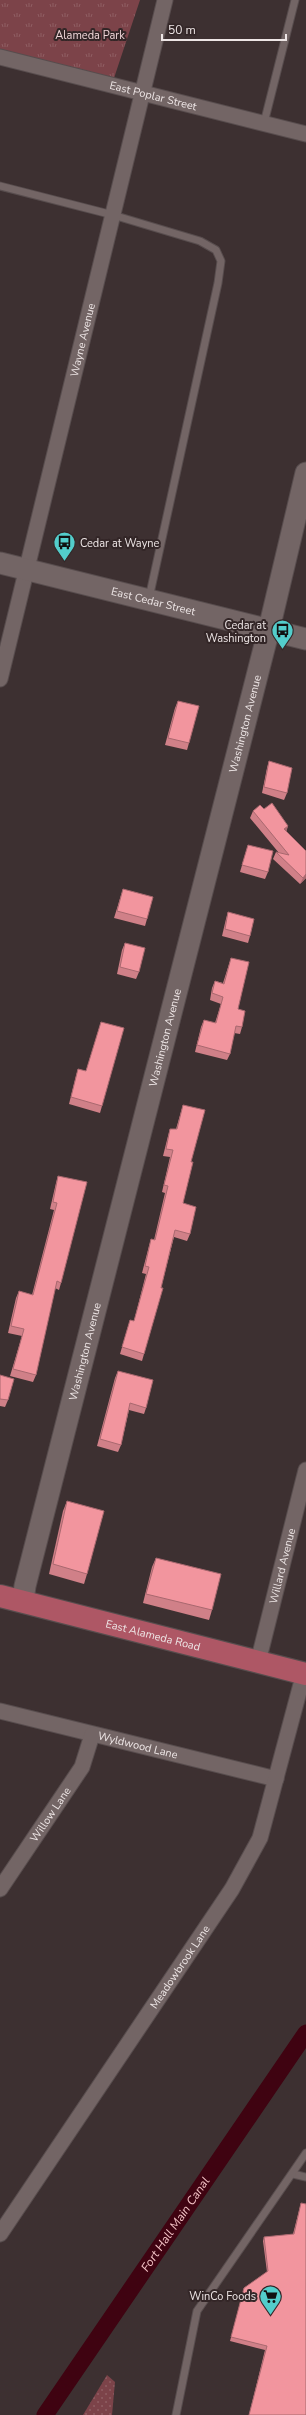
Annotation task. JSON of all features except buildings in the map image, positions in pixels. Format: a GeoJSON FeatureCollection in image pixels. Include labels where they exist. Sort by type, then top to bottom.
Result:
{"type":"FeatureCollection","features":[{"type":"Feature","properties":{"kind":"main road","name":"East Alameda Road"},"geometry":{"type":"LineString","coordinates":[[0,1596],[305,1674]]}},
{"type":"Feature","properties":{"kind":"street","name":"Wayne Avenue"},"geometry":{"type":"LineString","coordinates":[[0,679],[28,570],[165,0]]}},
{"type":"Feature","properties":{"kind":"street","name":"East Poplar Street"},"geometry":{"type":"LineString","coordinates":[[0,57],[142,91],[306,134]]}},
{"type":"Feature","properties":{"kind":"street","name":"Washington Avenue"},"geometry":{"type":"LineString","coordinates":[[23,1601],[28,1570],[268,629],[306,473]]}},
{"type":"Feature","properties":{"kind":"street","name":"East Cedar Street"},"geometry":{"type":"LineString","coordinates":[[0,563],[306,639]]}},
{"type":"Feature","properties":{"kind":"street","name":"Willard Avenue"},"geometry":{"type":"LineString","coordinates":[[258,1662],[306,1470]]}},
{"type":"Feature","properties":{"kind":"street","name":"Meadowbrook Lane"},"geometry":{"type":"LineString","coordinates":[[0,2234],[232,1889],[260,1838],[305,1674]]}},
{"type":"Feature","properties":{"kind":"street","name":"Wyldwood Lane"},"geometry":{"type":"LineString","coordinates":[[0,1711],[92,1735],[276,1779]]}},
{"type":"Feature","properties":{"kind":"street","name":"Willow Lane"},"geometry":{"type":"LineString","coordinates":[[0,1889],[82,1767],[92,1735]]}},
{"type":"Feature","properties":{"kind":"lane"},"geometry":{"type":"LineString","coordinates":[[264,123],[295,0]]}},
{"type":"Feature","properties":{"kind":"lane"},"geometry":{"type":"LineString","coordinates":[[0,186],[113,215],[200,241],[216,250],[221,261],[218,283],[148,600]]}},
{"type":"Feature","properties":{"kind":"lane"},"geometry":{"type":"LineString","coordinates":[[176,2415],[197,2311],[293,2174],[306,2153]]}},
{"type":"Feature","properties":{"kind":"lane"},"geometry":{"type":"LineString","coordinates":[[293,2174],[306,2177]]}},
{"type":"Feature","properties":{"kind":"green space","name":"Alameda Park"},"geometry":{"type":"Polygon","coordinates":[[[0,0],[140,0],[114,78],[0,49],[0,0]]]}},
{"type":"Feature","properties":{"kind":"green space"},"geometry":{"type":"Polygon","coordinates":[[[107,2375],[115,2382],[112,2415],[83,2415],[107,2375]]]}},
{"type":"Feature","properties":{"kind":"waterway","name":"Fort Hall Main Canal"},"geometry":{"type":"LineString","coordinates":[[45,2415],[306,2033]]}},
{"type":"Feature","properties":{"kind":"place","name":"Cedar at Wayne"},"geometry":{"type":"Point","coordinates":[64,562]}},
{"type":"Feature","properties":{"kind":"place","name":"Cedar at Washington"},"geometry":{"type":"Point","coordinates":[282,650]}},
{"type":"Feature","properties":{"kind":"place","name":"WinCo Foods"},"geometry":{"type":"Point","coordinates":[271,2316]}}]}
